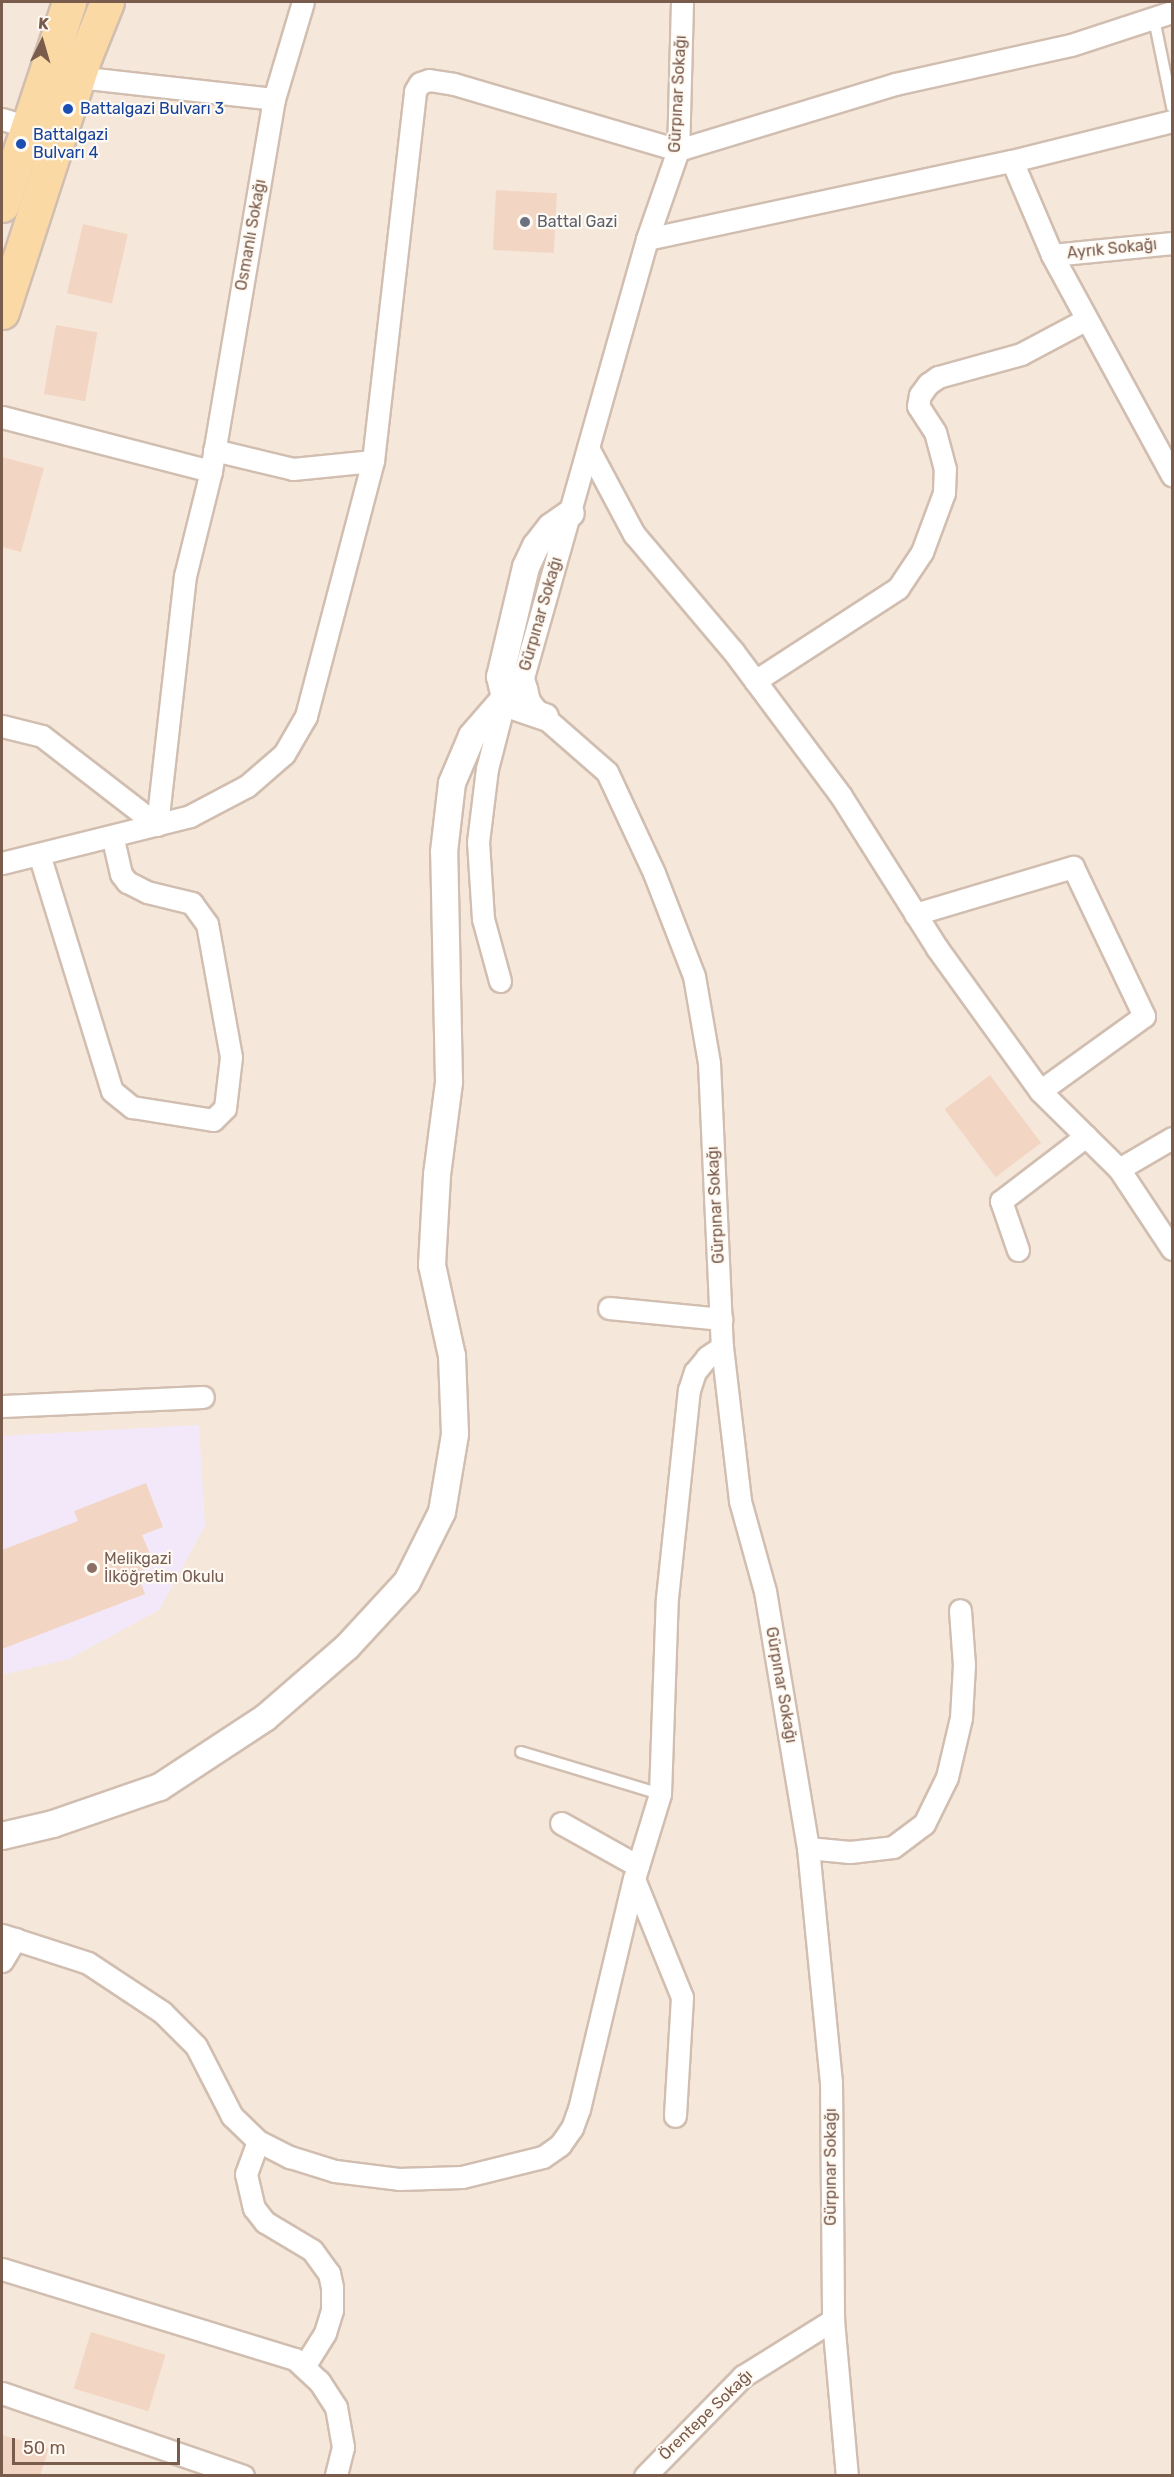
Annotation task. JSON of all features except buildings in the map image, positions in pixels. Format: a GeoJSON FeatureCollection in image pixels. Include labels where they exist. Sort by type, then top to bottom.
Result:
{"type":"FeatureCollection","features":[{"type":"Feature","properties":{"kind":"main road"},"geometry":{"type":"LineString","coordinates":[[2,205],[15,123],[69,2]]}},
{"type":"Feature","properties":{"kind":"main road"},"geometry":{"type":"LineString","coordinates":[[2,312],[78,77],[107,2]]}},
{"type":"Feature","properties":{"kind":"street","name":"Osmanlı Sokağı"},"geometry":{"type":"LineString","coordinates":[[157,825],[185,576],[212,460],[274,99],[303,2]]}},
{"type":"Feature","properties":{"kind":"street","name":"Gürpınar Sokağı"},"geometry":{"type":"LineString","coordinates":[[571,513],[647,239],[678,150],[682,2]]}},
{"type":"Feature","properties":{"kind":"street"},"geometry":{"type":"LineString","coordinates":[[2,863],[113,838],[190,816],[247,786],[284,754],[306,716],[373,461],[415,91],[420,83],[429,80],[454,84],[678,150],[895,84],[1071,45],[1163,15]]}},
{"type":"Feature","properties":{"kind":"street"},"geometry":{"type":"LineString","coordinates":[[78,77],[274,99]]}},
{"type":"Feature","properties":{"kind":"street"},"geometry":{"type":"LineString","coordinates":[[647,239],[1012,161],[1173,121]]}},
{"type":"Feature","properties":{"kind":"street"},"geometry":{"type":"LineString","coordinates":[[1012,161],[1052,255],[1085,320],[1173,475]]}},
{"type":"Feature","properties":{"kind":"street","name":"Ayrık Sokağı"},"geometry":{"type":"LineString","coordinates":[[1052,255],[1173,243]]}},
{"type":"Feature","properties":{"kind":"street"},"geometry":{"type":"LineString","coordinates":[[755,681],[898,588],[922,552],[944,493],[945,469],[939,441],[918,406],[920,395],[928,384],[938,377],[1021,354],[1085,320]]}},
{"type":"Feature","properties":{"kind":"street"},"geometry":{"type":"LineString","coordinates":[[2,417],[212,460],[293,469],[373,461]]}},
{"type":"Feature","properties":{"kind":"street"},"geometry":{"type":"LineString","coordinates":[[588,448],[634,534],[755,681],[841,796],[915,914],[1040,1091],[1119,1169],[1173,1250]]}},
{"type":"Feature","properties":{"kind":"street"},"geometry":{"type":"LineString","coordinates":[[545,717],[522,712],[515,694],[500,677],[526,567],[536,546],[571,513]]}},
{"type":"Feature","properties":{"kind":"street"},"geometry":{"type":"LineString","coordinates":[[500,981],[483,919],[478,843],[487,769],[515,694]]}},
{"type":"Feature","properties":{"kind":"street"},"geometry":{"type":"LineString","coordinates":[[2,1836],[53,1824],[160,1787],[266,1718],[347,1647],[407,1582],[442,1512],[455,1434],[452,1356],[432,1265],[437,1175],[449,1083],[444,852],[452,783],[472,736],[515,694]]}},
{"type":"Feature","properties":{"kind":"street","name":"Gürpınar Sokağı"},"geometry":{"type":"LineString","coordinates":[[545,717],[607,772],[654,873],[694,976],[709,1063],[722,1347],[740,1501],[765,1592],[808,1848],[831,2081],[833,2320],[847,2475]]}},
{"type":"Feature","properties":{"kind":"street"},"geometry":{"type":"LineString","coordinates":[[2,726],[42,736],[157,825]]}},
{"type":"Feature","properties":{"kind":"street"},"geometry":{"type":"LineString","coordinates":[[39,854],[112,1091],[132,1107],[213,1120],[225,1108],[231,1057],[207,924],[192,903],[147,892],[127,882],[121,874],[113,838]]}},
{"type":"Feature","properties":{"kind":"street"},"geometry":{"type":"LineString","coordinates":[[915,914],[1073,867],[1144,1016],[1040,1091]]}},
{"type":"Feature","properties":{"kind":"street"},"geometry":{"type":"LineString","coordinates":[[1018,1250],[1001,1201],[1086,1136]]}},
{"type":"Feature","properties":{"kind":"street"},"geometry":{"type":"LineString","coordinates":[[1119,1169],[1173,1138]]}},
{"type":"Feature","properties":{"kind":"street"},"geometry":{"type":"LineString","coordinates":[[609,1308],[721,1319]]}},
{"type":"Feature","properties":{"kind":"street"},"geometry":{"type":"LineString","coordinates":[[2,1961],[8,1937],[88,1963],[162,2012],[196,2046],[232,2116],[258,2141],[290,2157],[335,2171],[399,2179],[462,2177],[543,2157],[572,2128],[579,2109],[636,1873],[660,1794],[667,1598],[689,1390],[701,1365],[722,1347]]}},
{"type":"Feature","properties":{"kind":"street"},"geometry":{"type":"LineString","coordinates":[[2,1406],[203,1397]]}},
{"type":"Feature","properties":{"kind":"street"},"geometry":{"type":"LineString","coordinates":[[808,1848],[850,1852],[893,1847],[924,1824],[947,1777],[961,1718],[964,1665],[960,1610]]}},
{"type":"Feature","properties":{"kind":"street"},"geometry":{"type":"LineString","coordinates":[[561,1823],[636,1873],[682,1997],[675,2116]]}},
{"type":"Feature","properties":{"kind":"street"},"geometry":{"type":"LineString","coordinates":[[258,2141],[246,2174],[254,2208],[265,2222],[317,2256],[329,2273],[332,2287],[332,2310],[325,2333],[304,2367]]}},
{"type":"Feature","properties":{"kind":"street"},"geometry":{"type":"LineString","coordinates":[[2,2269],[295,2359],[336,2407],[343,2447],[336,2475]]}},
{"type":"Feature","properties":{"kind":"street","name":"Örentepe Sokağı"},"geometry":{"type":"LineString","coordinates":[[645,2475],[743,2376],[833,2320]]}},
{"type":"Feature","properties":{"kind":"street"},"geometry":{"type":"LineString","coordinates":[[2,2393],[243,2475]]}},
{"type":"Feature","properties":{"kind":"lane"},"geometry":{"type":"LineString","coordinates":[[1163,15],[1173,107]]}},
{"type":"Feature","properties":{"kind":"lane"},"geometry":{"type":"LineString","coordinates":[[521,1752],[660,1794]]}},
{"type":"Feature","properties":{"kind":"shaded area"},"geometry":{"type":"Polygon","coordinates":[[[2,2],[1172,2],[1172,2476],[2,2476],[2,2]]]}},
{"type":"Feature","properties":{"kind":"shaded area","name":"Melikgazi İlköğretim Okulu"},"geometry":{"type":"Polygon","coordinates":[[[199,1425],[205,1526],[159,1610],[69,1659],[2,1675],[2,1436],[199,1425]]]}},
{"type":"Feature","properties":{"kind":"place","name":"Battalgazi Bulvarı 3"},"geometry":{"type":"Point","coordinates":[68,109]}},
{"type":"Feature","properties":{"kind":"place","name":"Battalgazi Bulvarı 4"},"geometry":{"type":"Point","coordinates":[21,144]}},
{"type":"Feature","properties":{"kind":"place","name":"Battal Gazi"},"geometry":{"type":"Point","coordinates":[525,222]}},
{"type":"Feature","properties":{"kind":"place","name":"Melikgazi İlköğretim Okulu"},"geometry":{"type":"Point","coordinates":[92,1568]}}]}
